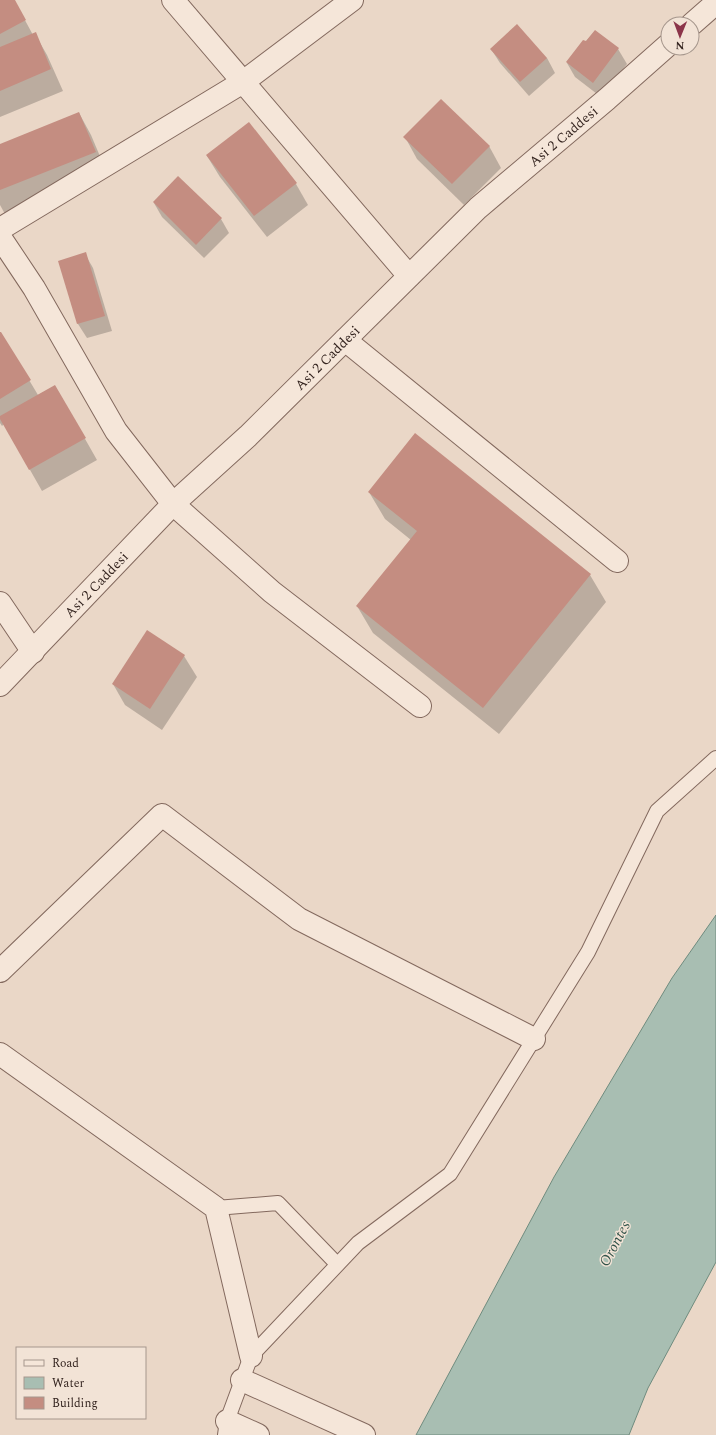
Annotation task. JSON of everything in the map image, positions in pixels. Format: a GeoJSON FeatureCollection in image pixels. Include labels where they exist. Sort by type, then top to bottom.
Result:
{"type":"FeatureCollection","features":[{"type":"Feature","properties":{"kind":"street"},"geometry":{"type":"LineString","coordinates":[[173,0],[409,276]]}},
{"type":"Feature","properties":{"kind":"street"},"geometry":{"type":"LineString","coordinates":[[0,229],[243,82],[352,0]]}},
{"type":"Feature","properties":{"kind":"street"},"geometry":{"type":"LineString","coordinates":[[700,17],[716,3]]}},
{"type":"Feature","properties":{"kind":"street","name":"Asi 2 Caddesi"},"geometry":{"type":"LineString","coordinates":[[0,685],[173,504],[248,436],[478,208],[660,52]]}},
{"type":"Feature","properties":{"kind":"street"},"geometry":{"type":"LineString","coordinates":[[0,237],[34,288],[116,431],[173,504],[272,592],[420,706]]}},
{"type":"Feature","properties":{"kind":"street"},"geometry":{"type":"LineString","coordinates":[[345,340],[617,561]]}},
{"type":"Feature","properties":{"kind":"street"},"geometry":{"type":"LineString","coordinates":[[0,603],[33,652]]}},
{"type":"Feature","properties":{"kind":"street"},"geometry":{"type":"LineString","coordinates":[[0,971],[162,815],[299,919],[534,1039]]}},
{"type":"Feature","properties":{"kind":"street"},"geometry":{"type":"LineString","coordinates":[[0,1054],[216,1208],[251,1356]]}},
{"type":"Feature","properties":{"kind":"street"},"geometry":{"type":"LineString","coordinates":[[242,1380],[364,1435]]}},
{"type":"Feature","properties":{"kind":"street"},"geometry":{"type":"LineString","coordinates":[[226,1428],[258,1435]]}},
{"type":"Feature","properties":{"kind":"lane"},"geometry":{"type":"LineString","coordinates":[[226,1428],[251,1356],[358,1243],[450,1174],[588,952],[657,811],[716,758]]}},
{"type":"Feature","properties":{"kind":"lane"},"geometry":{"type":"LineString","coordinates":[[216,1208],[278,1203],[337,1264]]}},
{"type":"Feature","properties":{"kind":"water","name":"Orontes"},"geometry":{"type":"Polygon","coordinates":[[[716,915],[716,1262],[648,1388],[629,1435],[416,1435],[554,1177],[672,978],[716,915]]]}},
{"type":"Feature","properties":{"kind":"building"},"geometry":{"type":"Polygon","coordinates":[[[0,0],[15,0],[26,20],[0,34],[0,0]]]}},
{"type":"Feature","properties":{"kind":"building"},"geometry":{"type":"Polygon","coordinates":[[[517,24],[547,58],[520,82],[490,49],[517,24]]]}},
{"type":"Feature","properties":{"kind":"building"},"geometry":{"type":"Polygon","coordinates":[[[595,30],[619,48],[593,83],[566,62],[583,40],[586,41],[595,30]]]}},
{"type":"Feature","properties":{"kind":"building"},"geometry":{"type":"Polygon","coordinates":[[[36,32],[51,69],[0,91],[0,47],[36,32]]]}},
{"type":"Feature","properties":{"kind":"building"},"geometry":{"type":"Polygon","coordinates":[[[441,99],[490,146],[452,184],[403,137],[441,99]]]}},
{"type":"Feature","properties":{"kind":"building"},"geometry":{"type":"Polygon","coordinates":[[[79,112],[96,152],[0,190],[0,144],[79,112]]]}},
{"type":"Feature","properties":{"kind":"building"},"geometry":{"type":"Polygon","coordinates":[[[249,122],[297,183],[254,216],[206,155],[249,122]]]}},
{"type":"Feature","properties":{"kind":"building"},"geometry":{"type":"Polygon","coordinates":[[[178,176],[222,218],[196,245],[153,202],[178,176]]]}},
{"type":"Feature","properties":{"kind":"building"},"geometry":{"type":"Polygon","coordinates":[[[86,252],[105,316],[77,324],[58,261],[86,252]]]}},
{"type":"Feature","properties":{"kind":"building"},"geometry":{"type":"Polygon","coordinates":[[[0,332],[31,380],[0,399],[0,332]]]}},
{"type":"Feature","properties":{"kind":"building"},"geometry":{"type":"Polygon","coordinates":[[[55,385],[86,438],[29,470],[0,419],[0,416],[55,385]]]}},
{"type":"Feature","properties":{"kind":"building"},"geometry":{"type":"Polygon","coordinates":[[[415,433],[591,574],[483,708],[356,606],[417,531],[368,492],[415,433]]]}},
{"type":"Feature","properties":{"kind":"building"},"geometry":{"type":"Polygon","coordinates":[[[147,630],[185,655],[150,709],[112,684],[147,630]]]}}]}
